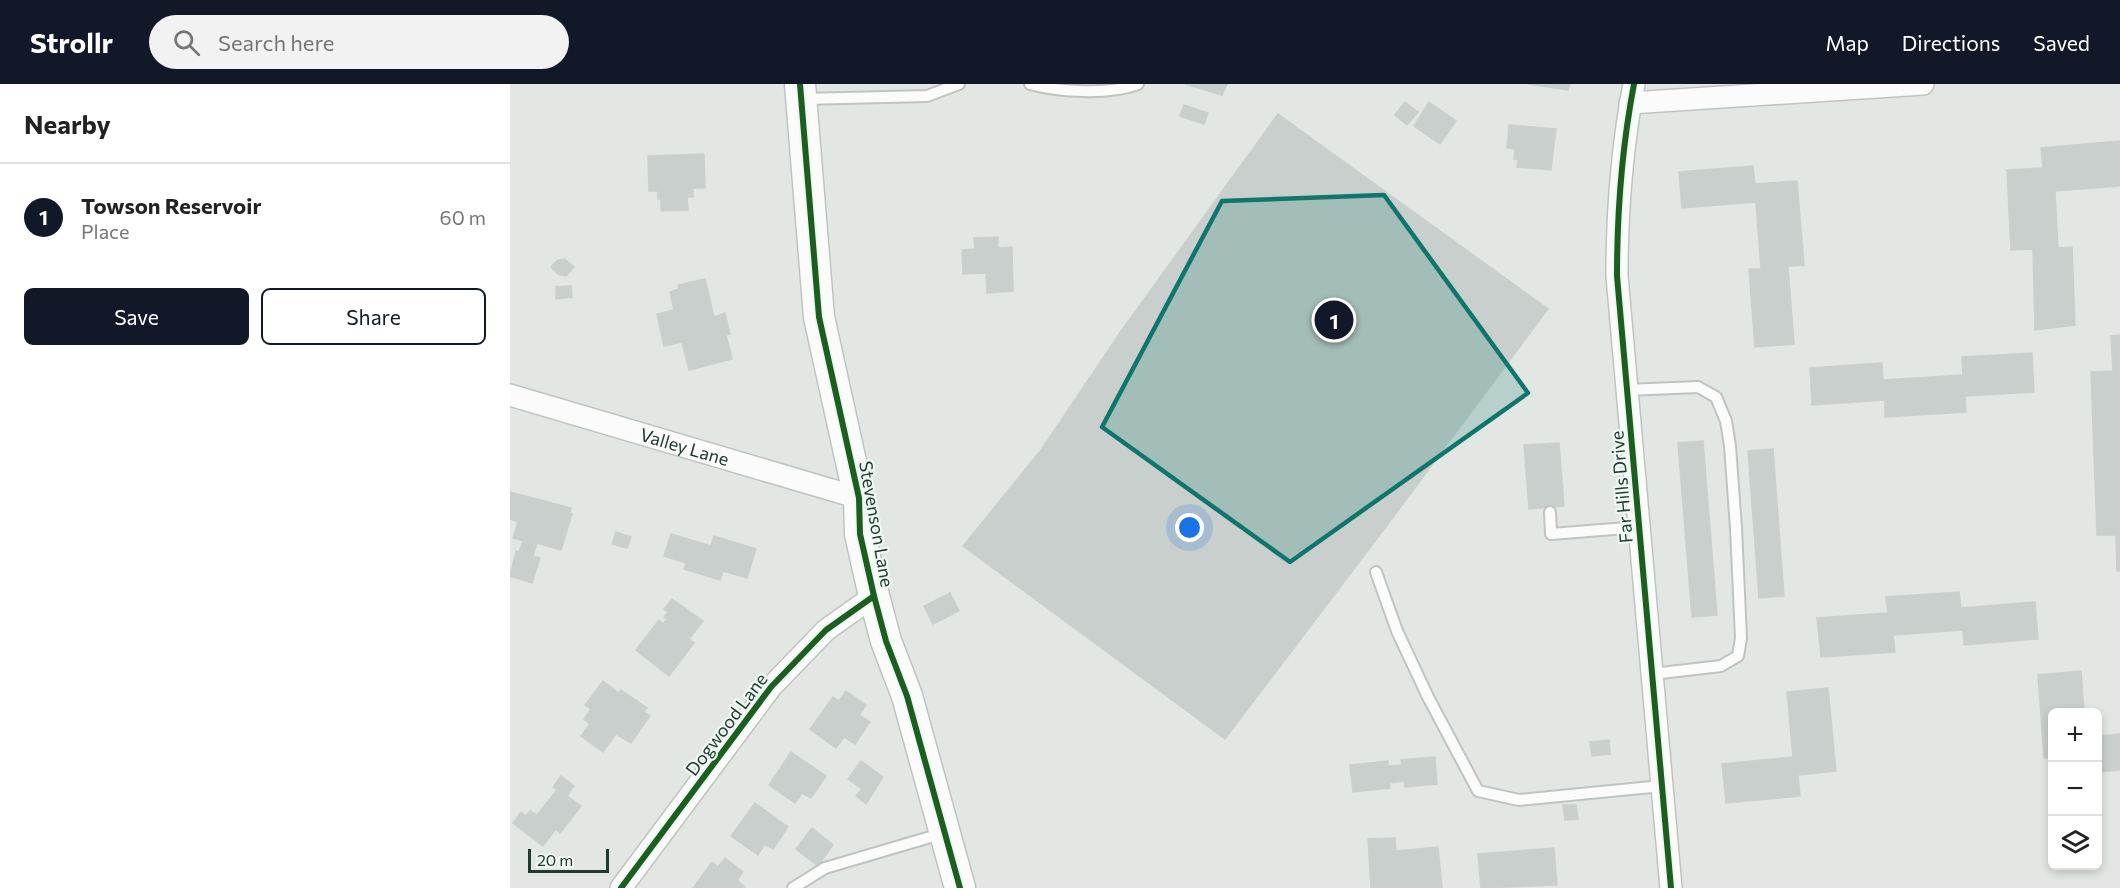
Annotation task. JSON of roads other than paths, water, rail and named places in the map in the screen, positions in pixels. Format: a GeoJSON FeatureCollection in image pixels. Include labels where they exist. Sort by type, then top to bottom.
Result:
{"type":"FeatureCollection","features":[{"type":"Feature","properties":{"kind":"street"},"geometry":{"type":"LineString","coordinates":[[1632,94],[1923,84]]}},
{"type":"Feature","properties":{"kind":"street","name":"Stevenson Lane"},"geometry":{"type":"LineString","coordinates":[[801,92],[819,317],[859,498],[860,534],[886,641],[907,696],[960,888]]}},
{"type":"Feature","properties":{"kind":"street","name":"Far Hills Drive"},"geometry":{"type":"LineString","coordinates":[[1632,94],[1621,177],[1617,276],[1671,888]]}},
{"type":"Feature","properties":{"kind":"street","name":"Valley Lane"},"geometry":{"type":"LineString","coordinates":[[510,395],[859,498]]}},
{"type":"Feature","properties":{"kind":"street","name":"Stevenson Lane"},"geometry":{"type":"LineString","coordinates":[[859,498],[875,531],[902,639],[907,696]]}},
{"type":"Feature","properties":{"kind":"street","name":"Dogwood Lane"},"geometry":{"type":"LineString","coordinates":[[621,888],[771,687],[826,630],[874,596]]}},
{"type":"Feature","properties":{"kind":"lane"},"geometry":{"type":"LineString","coordinates":[[801,92],[902,98],[927,96],[959,84]]}},
{"type":"Feature","properties":{"kind":"lane"},"geometry":{"type":"LineString","coordinates":[[1030,84],[1094,92],[1138,84]]}},
{"type":"Feature","properties":{"kind":"lane"},"geometry":{"type":"LineString","coordinates":[[1627,390],[1698,387],[1716,397],[1726,420],[1730,446],[1737,528],[1741,638],[1738,656],[1721,666],[1652,674]]}},
{"type":"Feature","properties":{"kind":"lane"},"geometry":{"type":"LineString","coordinates":[[1550,512],[1551,534],[1639,527]]}},
{"type":"Feature","properties":{"kind":"lane"},"geometry":{"type":"LineString","coordinates":[[1376,572],[1397,632],[1428,697],[1478,791],[1519,800],[1662,786]]}},
{"type":"Feature","properties":{"kind":"lane"},"geometry":{"type":"LineString","coordinates":[[793,888],[825,868],[945,832]]}},
{"type":"Feature","properties":{"kind":"place","name":"Towson Reservoir"},"geometry":{"type":"Point","coordinates":[1334,320]}}]}
